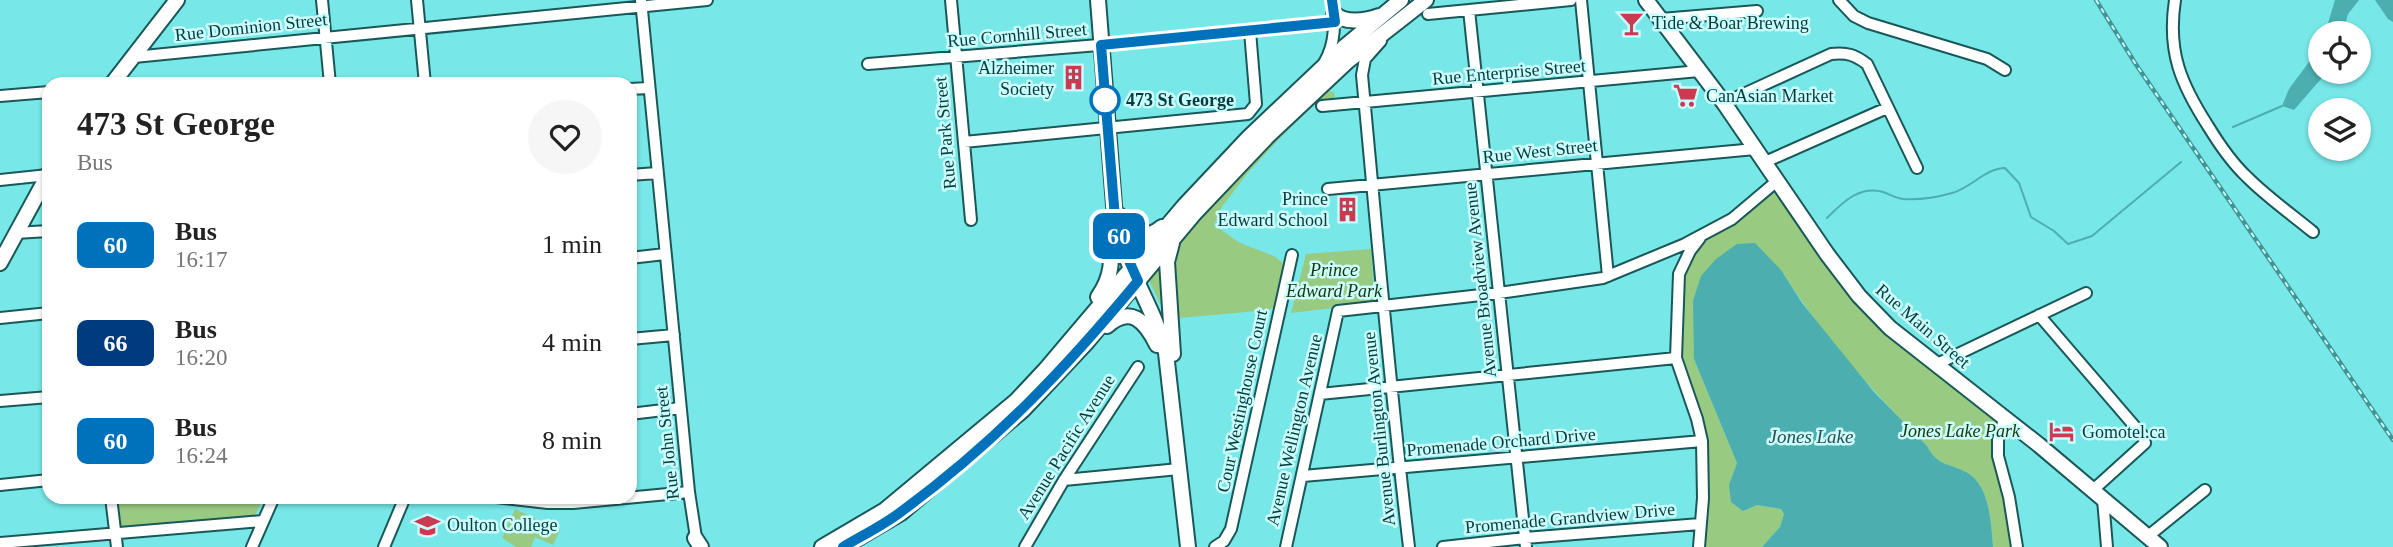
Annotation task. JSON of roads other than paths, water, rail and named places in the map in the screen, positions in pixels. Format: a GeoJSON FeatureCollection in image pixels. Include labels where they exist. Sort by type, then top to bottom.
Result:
{"type":"FeatureCollection","features":[{"type":"Feature","properties":{"kind":"main road"},"geometry":{"type":"LineString","coordinates":[[118,77],[177,0]]}},
{"type":"Feature","properties":{"kind":"main road"},"geometry":{"type":"LineString","coordinates":[[1098,0],[1110,169],[1118,232],[1164,342],[1188,547]]}},
{"type":"Feature","properties":{"kind":"main road"},"geometry":{"type":"LineString","coordinates":[[822,547],[885,510],[1003,413],[1135,274],[1175,236],[1383,14],[1401,0]]}},
{"type":"Feature","properties":{"kind":"main road","name":"Rue Main Street"},"geometry":{"type":"LineString","coordinates":[[1646,0],[1724,103],[1859,296],[1890,328],[2160,547]]}},
{"type":"Feature","properties":{"kind":"main road","name":"Rue Main Street"},"geometry":{"type":"LineString","coordinates":[[1654,0],[1661,19]]}},
{"type":"Feature","properties":{"kind":"main road"},"geometry":{"type":"LineString","coordinates":[[1110,169],[1121,222],[1133,234],[1152,234],[1184,206],[1249,137],[1321,68],[1427,7]]}},
{"type":"Feature","properties":{"kind":"main road"},"geometry":{"type":"LineString","coordinates":[[1334,12],[1342,19],[1361,20],[1383,14]]}},
{"type":"Feature","properties":{"kind":"main road"},"geometry":{"type":"LineString","coordinates":[[1045,370],[1102,292],[1110,274],[1112,260],[1107,201],[1110,169]]}},
{"type":"Feature","properties":{"kind":"main road"},"geometry":{"type":"LineString","coordinates":[[0,263],[42,185]]}},
{"type":"Feature","properties":{"kind":"main road"},"geometry":{"type":"LineString","coordinates":[[1087,342],[1184,206]]}},
{"type":"Feature","properties":{"kind":"main road"},"geometry":{"type":"LineString","coordinates":[[1174,422],[1167,262],[1175,236]]}},
{"type":"Feature","properties":{"kind":"main road"},"geometry":{"type":"LineString","coordinates":[[843,547],[901,513],[999,432],[1087,342],[1118,317],[1131,316],[1144,323],[1156,343],[1174,422]]}},
{"type":"Feature","properties":{"kind":"street"},"geometry":{"type":"LineString","coordinates":[[322,0],[329,77]]}},
{"type":"Feature","properties":{"kind":"street"},"geometry":{"type":"LineString","coordinates":[[417,0],[424,77]]}},
{"type":"Feature","properties":{"kind":"street","name":"Rue Dominion Street"},"geometry":{"type":"LineString","coordinates":[[134,57],[641,3],[707,0]]}},
{"type":"Feature","properties":{"kind":"street","name":"Rue Park Street"},"geometry":{"type":"LineString","coordinates":[[951,0],[971,220]]}},
{"type":"Feature","properties":{"kind":"street"},"geometry":{"type":"LineString","coordinates":[[1427,7],[1469,10],[1571,0]]}},
{"type":"Feature","properties":{"kind":"street"},"geometry":{"type":"LineString","coordinates":[[1581,0],[1608,276]]}},
{"type":"Feature","properties":{"kind":"street"},"geometry":{"type":"LineString","coordinates":[[1839,0],[1854,16],[1868,23],[1987,59],[2005,70]]}},
{"type":"Feature","properties":{"kind":"street"},"geometry":{"type":"LineString","coordinates":[[2175,0],[2173,47],[2181,79],[2188,94],[2236,166],[2314,232]]}},
{"type":"Feature","properties":{"kind":"street","name":"Rue John Street"},"geometry":{"type":"LineString","coordinates":[[641,3],[680,408],[698,545]]}},
{"type":"Feature","properties":{"kind":"street","name":"Avenue Broadview Avenue"},"geometry":{"type":"LineString","coordinates":[[1469,10],[1525,542]]}},
{"type":"Feature","properties":{"kind":"street"},"geometry":{"type":"LineString","coordinates":[[1661,19],[1757,11]]}},
{"type":"Feature","properties":{"kind":"street"},"geometry":{"type":"LineString","coordinates":[[1334,12],[1346,54]]}},
{"type":"Feature","properties":{"kind":"street"},"geometry":{"type":"LineString","coordinates":[[1321,68],[1332,45],[1334,12]]}},
{"type":"Feature","properties":{"kind":"street","name":"Rue Cornhill Street"},"geometry":{"type":"LineString","coordinates":[[868,64],[1250,31],[1334,12]]}},
{"type":"Feature","properties":{"kind":"street","name":"Avenue Burlington Avenue"},"geometry":{"type":"LineString","coordinates":[[1394,25],[1365,59],[1362,75],[1390,387],[1409,547]]}},
{"type":"Feature","properties":{"kind":"street"},"geometry":{"type":"LineString","coordinates":[[964,142],[1248,114],[1256,104],[1250,31]]}},
{"type":"Feature","properties":{"kind":"street"},"geometry":{"type":"LineString","coordinates":[[1724,103],[1831,54],[1842,52],[1855,55],[1867,64],[1917,169]]}},
{"type":"Feature","properties":{"kind":"street","name":"Rue Enterprise Street"},"geometry":{"type":"LineString","coordinates":[[1322,106],[1699,71]]}},
{"type":"Feature","properties":{"kind":"street"},"geometry":{"type":"LineString","coordinates":[[637,89],[648,88]]}},
{"type":"Feature","properties":{"kind":"street"},"geometry":{"type":"LineString","coordinates":[[0,96],[42,93]]}},
{"type":"Feature","properties":{"kind":"street"},"geometry":{"type":"LineString","coordinates":[[1765,162],[1887,108]]}},
{"type":"Feature","properties":{"kind":"street","name":"Rue West Street"},"geometry":{"type":"LineString","coordinates":[[1328,189],[1755,149]]}},
{"type":"Feature","properties":{"kind":"street"},"geometry":{"type":"LineString","coordinates":[[637,174],[657,173]]}},
{"type":"Feature","properties":{"kind":"street"},"geometry":{"type":"LineString","coordinates":[[0,180],[42,175]]}},
{"type":"Feature","properties":{"kind":"street"},"geometry":{"type":"LineString","coordinates":[[1383,306],[1499,293],[1608,276],[1702,236],[1732,219],[1777,181]]}},
{"type":"Feature","properties":{"kind":"street"},"geometry":{"type":"LineString","coordinates":[[15,233],[42,231]]}},
{"type":"Feature","properties":{"kind":"street"},"geometry":{"type":"LineString","coordinates":[[1699,547],[1703,498],[1702,441],[1676,358],[1679,274],[1690,251],[1702,236]]}},
{"type":"Feature","properties":{"kind":"street"},"geometry":{"type":"LineString","coordinates":[[637,257],[665,254]]}},
{"type":"Feature","properties":{"kind":"street","name":"Cour Westinghouse Court"},"geometry":{"type":"LineString","coordinates":[[1215,547],[1227,538],[1233,523],[1292,255]]}},
{"type":"Feature","properties":{"kind":"street"},"geometry":{"type":"LineString","coordinates":[[1935,365],[2086,293]]}},
{"type":"Feature","properties":{"kind":"street","name":"Avenue Wellington Avenue"},"geometry":{"type":"LineString","coordinates":[[1286,547],[1338,311],[1383,306]]}},
{"type":"Feature","properties":{"kind":"street"},"geometry":{"type":"LineString","coordinates":[[0,318],[42,314]]}},
{"type":"Feature","properties":{"kind":"street"},"geometry":{"type":"LineString","coordinates":[[2039,315],[2143,436],[2146,443],[2098,495],[2107,547]]}},
{"type":"Feature","properties":{"kind":"street"},"geometry":{"type":"LineString","coordinates":[[637,338],[674,335]]}},
{"type":"Feature","properties":{"kind":"street"},"geometry":{"type":"LineString","coordinates":[[1320,394],[1676,358]]}},
{"type":"Feature","properties":{"kind":"street","name":"Avenue Pacific Avenue"},"geometry":{"type":"LineString","coordinates":[[1025,547],[1064,480],[1138,366]]}},
{"type":"Feature","properties":{"kind":"street"},"geometry":{"type":"LineString","coordinates":[[0,401],[42,398]]}},
{"type":"Feature","properties":{"kind":"street"},"geometry":{"type":"LineString","coordinates":[[637,413],[680,408]]}},
{"type":"Feature","properties":{"kind":"street"},"geometry":{"type":"LineString","coordinates":[[2004,419],[1998,440],[1998,456],[2009,497],[2017,547]]}},
{"type":"Feature","properties":{"kind":"street","name":"Promenade Orchard Drive"},"geometry":{"type":"LineString","coordinates":[[1303,476],[1702,441]]}},
{"type":"Feature","properties":{"kind":"street"},"geometry":{"type":"LineString","coordinates":[[1064,480],[1179,469]]}},
{"type":"Feature","properties":{"kind":"street"},"geometry":{"type":"LineString","coordinates":[[0,485],[42,482]]}},
{"type":"Feature","properties":{"kind":"street"},"geometry":{"type":"LineString","coordinates":[[2147,537],[2205,490]]}},
{"type":"Feature","properties":{"kind":"street"},"geometry":{"type":"LineString","coordinates":[[637,497],[689,492]]}},
{"type":"Feature","properties":{"kind":"street"},"geometry":{"type":"LineString","coordinates":[[112,504],[117,547]]}},
{"type":"Feature","properties":{"kind":"street"},"geometry":{"type":"LineString","coordinates":[[252,547],[271,504]]}},
{"type":"Feature","properties":{"kind":"street"},"geometry":{"type":"LineString","coordinates":[[384,547],[401,504]]}},
{"type":"Feature","properties":{"kind":"street"},"geometry":{"type":"LineString","coordinates":[[0,543],[263,521]]}},
{"type":"Feature","properties":{"kind":"street","name":"Promenade Grandview Drive"},"geometry":{"type":"LineString","coordinates":[[1443,547],[1525,542],[1700,524]]}},
{"type":"Feature","properties":{"kind":"water"},"geometry":{"type":"Polygon","coordinates":[[[2335,0],[2359,0],[2346,21],[2329,21],[2335,0]]]}},
{"type":"Feature","properties":{"kind":"water"},"geometry":{"type":"Polygon","coordinates":[[[2375,0],[2393,0],[2393,22],[2388,19],[2375,0]]]}},
{"type":"Feature","properties":{"kind":"water"},"geometry":{"type":"Polygon","coordinates":[[[2308,63],[2308,84],[2317,84],[2294,110],[2282,106],[2289,89],[2308,63]]]}},
{"type":"Feature","properties":{"kind":"water","name":"Jones Lake"},"geometry":{"type":"Polygon","coordinates":[[[1755,243],[1781,270],[1802,303],[1874,392],[1935,457],[1974,478],[1988,505],[1993,547],[1762,547],[1780,527],[1784,514],[1781,509],[1757,505],[1743,511],[1731,502],[1729,485],[1737,463],[1694,359],[1693,301],[1701,276],[1716,259],[1737,244],[1755,243]]]}},
{"type":"Feature","properties":{"kind":"waterway"},"geometry":{"type":"LineString","coordinates":[[2233,127],[2282,106]]}},
{"type":"Feature","properties":{"kind":"waterway"},"geometry":{"type":"LineString","coordinates":[[1827,218],[1852,197],[1866,191],[1874,190],[1903,199],[1934,197],[1959,190],[1991,171],[2005,168],[2019,183],[2031,217],[2054,231],[2068,244],[2092,236],[2181,162]]}},
{"type":"Feature","properties":{"kind":"railway"},"geometry":{"type":"LineString","coordinates":[[2096,0],[2135,63],[2393,440]]}},
{"type":"Feature","properties":{"kind":"place","name":"Tide & Boar Brewing"},"geometry":{"type":"Point","coordinates":[1632,23]}},
{"type":"Feature","properties":{"kind":"place","name":"Alzheimer Society"},"geometry":{"type":"Point","coordinates":[1074,78]}},
{"type":"Feature","properties":{"kind":"place","name":"CanAsian Market"},"geometry":{"type":"Point","coordinates":[1686,96]}},
{"type":"Feature","properties":{"kind":"place","name":"473 St George"},"geometry":{"type":"Point","coordinates":[1105,100]}},
{"type":"Feature","properties":{"kind":"place","name":"Prince Edward School"},"geometry":{"type":"Point","coordinates":[1348,209]}},
{"type":"Feature","properties":{"kind":"place","name":"Gomotel.ca"},"geometry":{"type":"Point","coordinates":[2062,432]}},
{"type":"Feature","properties":{"kind":"place","name":"Oulton College"},"geometry":{"type":"Point","coordinates":[427,525]}},
{"type":"Feature","properties":{"kind":"park label","name":"Prince Edward Park"},"geometry":{"type":"Point","coordinates":[1334,280]}},
{"type":"Feature","properties":{"kind":"park label","name":"Jones Lake Park"},"geometry":{"type":"Point","coordinates":[1960,431]}}]}
